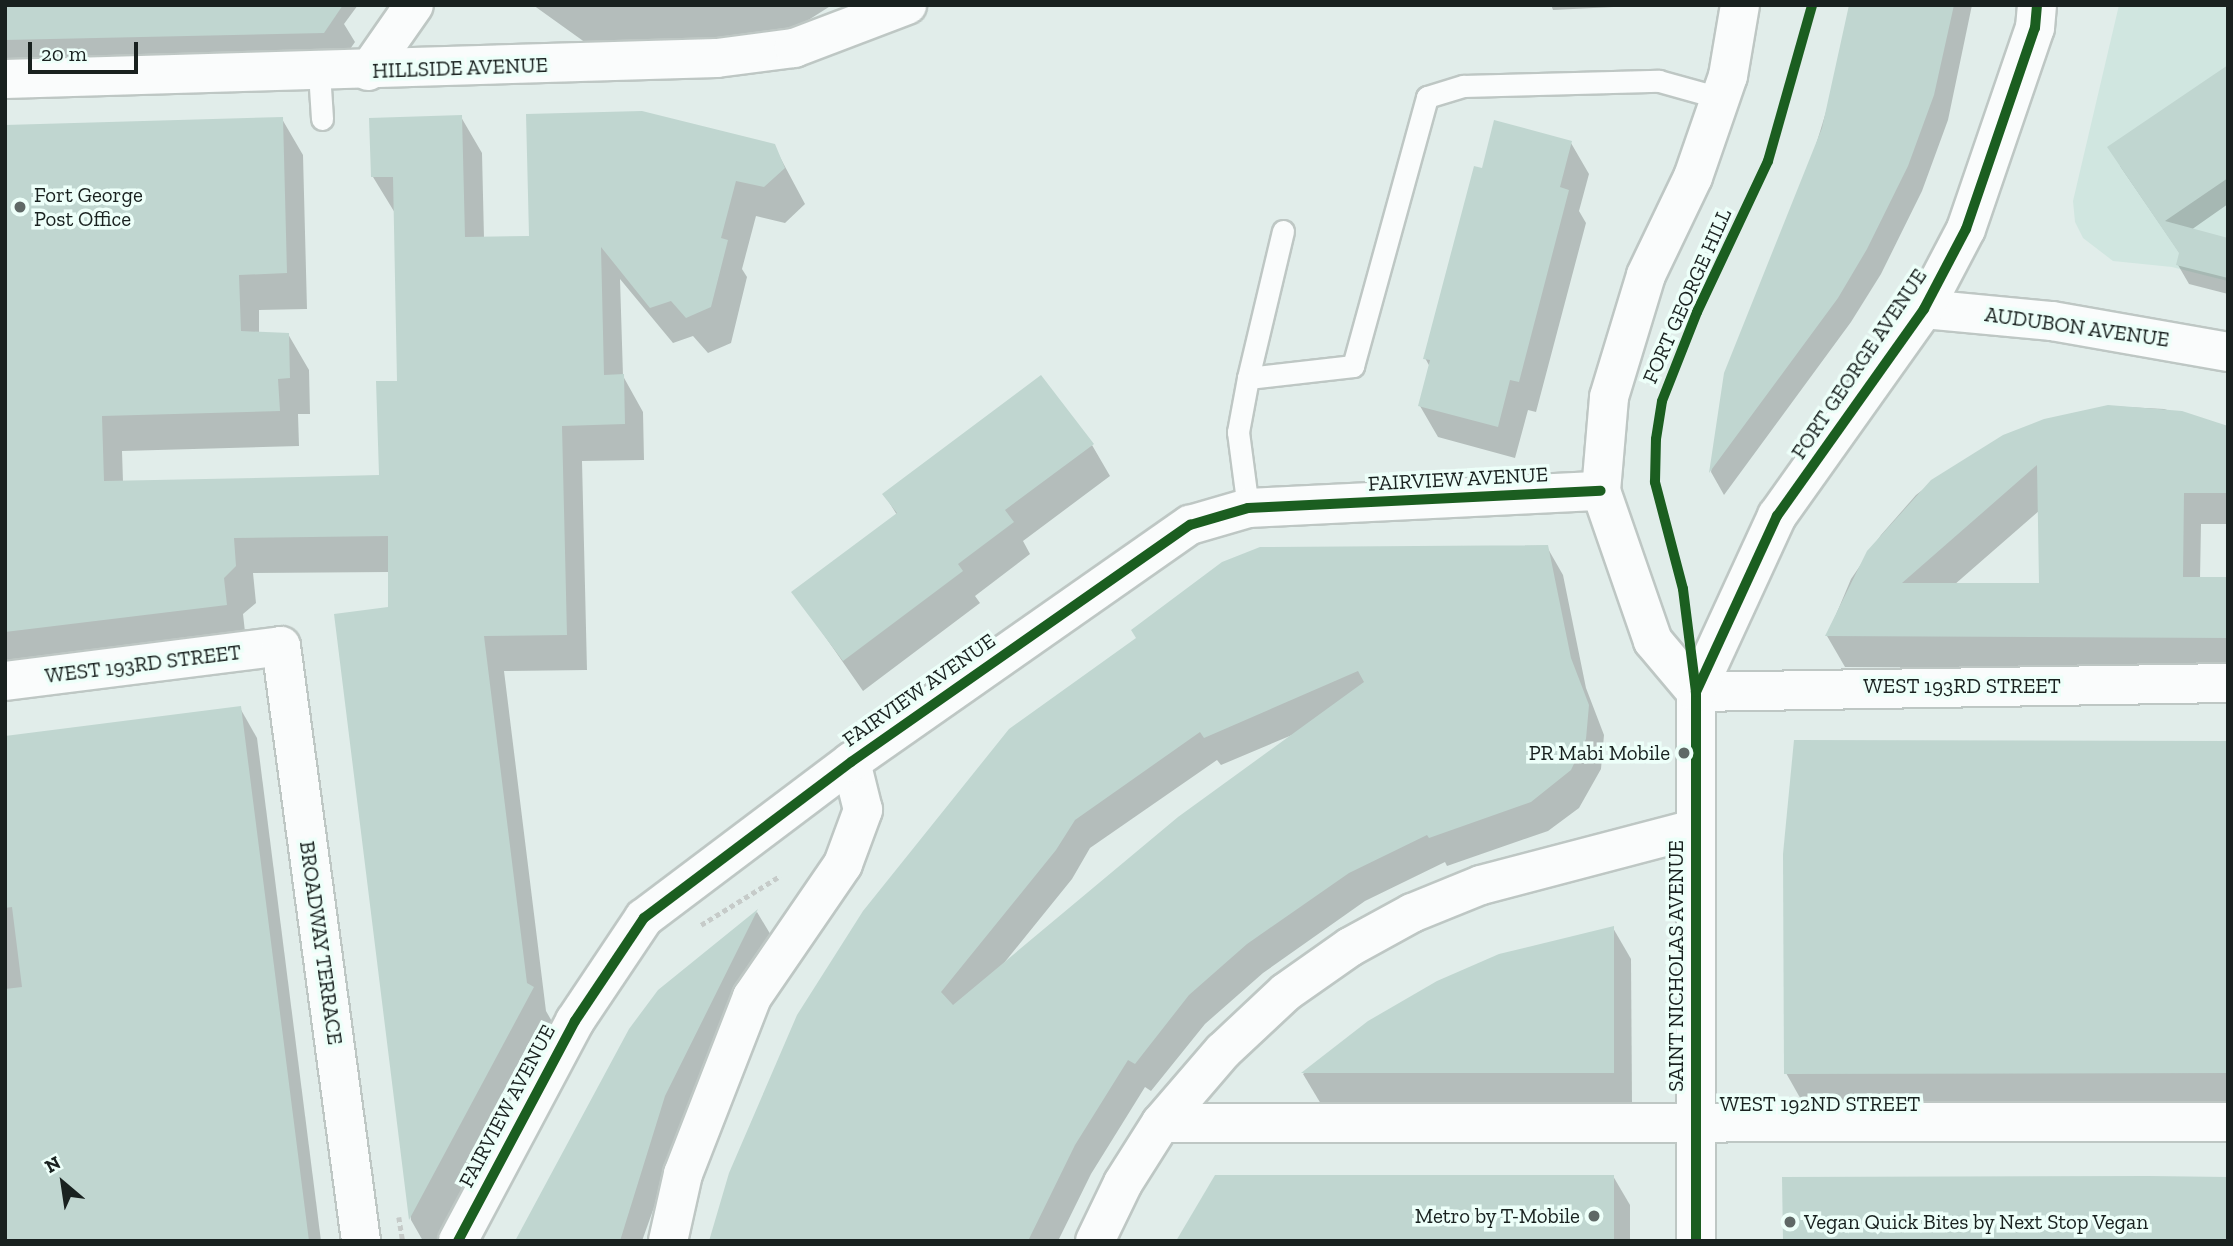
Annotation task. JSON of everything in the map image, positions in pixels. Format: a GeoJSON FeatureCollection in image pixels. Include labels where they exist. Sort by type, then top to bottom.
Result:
{"type":"FeatureCollection","features":[{"type":"Feature","properties":{"kind":"street"},"geometry":{"type":"LineString","coordinates":[[368,71],[414,5]]}},
{"type":"Feature","properties":{"kind":"street","name":"HILLSIDE AVENUE"},"geometry":{"type":"LineString","coordinates":[[5,79],[368,71],[717,58],[794,48],[907,5]]}},
{"type":"Feature","properties":{"kind":"street","name":"FORT GEORGE HILL"},"geometry":{"type":"LineString","coordinates":[[1696,692],[1653,641],[1601,491],[1609,397],[1646,275],[1693,177],[1720,98],[1740,5]]}},
{"type":"Feature","properties":{"kind":"street","name":"FORT GEORGE AVENUE"},"geometry":{"type":"LineString","coordinates":[[1696,692],[1777,516],[1924,309],[1966,229],[2035,28],[2037,5]]}},
{"type":"Feature","properties":{"kind":"street","name":"AUDUBON AVENUE"},"geometry":{"type":"LineString","coordinates":[[1924,309],[2052,321],[2228,352]]}},
{"type":"Feature","properties":{"kind":"street","name":"FAIRVIEW AVENUE"},"geometry":{"type":"LineString","coordinates":[[458,1241],[575,1021],[644,918],[850,762],[1190,525],[1248,508],[1601,491]]}},
{"type":"Feature","properties":{"kind":"street","name":"WEST 193RD STREET"},"geometry":{"type":"LineString","coordinates":[[5,681],[281,646]]}},
{"type":"Feature","properties":{"kind":"street","name":"BROADWAY TERRACE"},"geometry":{"type":"LineString","coordinates":[[281,646],[361,1241]]}},
{"type":"Feature","properties":{"kind":"street","name":"WEST 193RD STREET"},"geometry":{"type":"LineString","coordinates":[[1696,692],[2228,683]]}},
{"type":"Feature","properties":{"kind":"street","name":"SAINT NICHOLAS AVENUE"},"geometry":{"type":"LineString","coordinates":[[1696,692],[1696,1241]]}},
{"type":"Feature","properties":{"kind":"street"},"geometry":{"type":"LineString","coordinates":[[668,1241],[683,1174],[752,997],[843,864],[863,810],[850,762]]}},
{"type":"Feature","properties":{"kind":"street"},"geometry":{"type":"LineString","coordinates":[[1095,1241],[1161,1123],[1223,1052],[1286,992],[1350,947],[1412,913],[1527,871],[1695,828]]}},
{"type":"Feature","properties":{"kind":"street","name":"WEST 192ND STREET"},"geometry":{"type":"LineString","coordinates":[[1161,1123],[2228,1122]]}},
{"type":"Feature","properties":{"kind":"lane"},"geometry":{"type":"LineString","coordinates":[[319,72],[321,119]]}},
{"type":"Feature","properties":{"kind":"lane"},"geometry":{"type":"LineString","coordinates":[[1248,378],[1353,366],[1427,97],[1464,86],[1659,81],[1720,98]]}},
{"type":"Feature","properties":{"kind":"lane"},"geometry":{"type":"LineString","coordinates":[[1248,508],[1238,432],[1283,231]]}},
{"type":"Feature","properties":{"kind":"path"},"geometry":{"type":"LineString","coordinates":[[694,928],[721,917],[780,876]]}},
{"type":"Feature","properties":{"kind":"path"},"geometry":{"type":"LineString","coordinates":[[399,1214],[403,1241]]}},
{"type":"Feature","properties":{"kind":"shaded area"},"geometry":{"type":"Polygon","coordinates":[[[2119,5],[2228,5],[2228,281],[2172,267],[2113,261],[2083,238],[2075,222],[2073,201],[2119,5]]]}},
{"type":"Feature","properties":{"kind":"building"},"geometry":{"type":"Polygon","coordinates":[[[5,5],[343,5],[324,33],[5,40],[5,5]]]}},
{"type":"Feature","properties":{"kind":"building"},"geometry":{"type":"Polygon","coordinates":[[[1849,5],[1954,5],[1934,95],[1908,166],[1867,249],[1838,298],[1709,473],[1724,373],[1822,128],[1849,5]]]}},
{"type":"Feature","properties":{"kind":"building"},"geometry":{"type":"Polygon","coordinates":[[[2228,65],[2228,178],[2165,221],[2228,238],[2228,278],[2176,265],[2179,253],[2107,147],[2228,65]]]}},
{"type":"Feature","properties":{"kind":"building"},"geometry":{"type":"Polygon","coordinates":[[[642,111],[775,144],[785,168],[764,187],[736,181],[721,238],[728,240],[711,307],[686,318],[671,301],[650,308],[601,247],[604,375],[624,374],[625,424],[562,426],[567,635],[484,636],[527,983],[534,987],[409,1220],[334,614],[388,607],[388,536],[234,538],[236,566],[224,578],[227,605],[5,632],[5,125],[283,117],[287,273],[239,275],[241,331],[289,333],[290,378],[278,379],[280,411],[102,416],[104,481],[299,477],[379,475],[376,381],[397,381],[393,177],[371,177],[369,118],[462,115],[465,237],[529,236],[526,114],[642,111]]]}},
{"type":"Feature","properties":{"kind":"building"},"geometry":{"type":"Polygon","coordinates":[[[1494,120],[1572,141],[1560,187],[1569,190],[1519,382],[1510,380],[1498,427],[1418,406],[1430,360],[1423,359],[1474,166],[1482,168],[1494,120]]]}},
{"type":"Feature","properties":{"kind":"building"},"geometry":{"type":"Polygon","coordinates":[[[1041,375],[1094,444],[1005,510],[1014,522],[958,564],[963,571],[843,661],[791,592],[897,513],[882,494],[1041,375]]]}},
{"type":"Feature","properties":{"kind":"building"},"geometry":{"type":"Polygon","coordinates":[[[2108,405],[2182,411],[2228,426],[2228,493],[2184,493],[2183,577],[2228,577],[2228,638],[1825,636],[1867,551],[1931,480],[2003,435],[2044,419],[2108,405]],[[2037,465],[1902,583],[2039,583],[2037,465]]]}},
{"type":"Feature","properties":{"kind":"building"},"geometry":{"type":"Polygon","coordinates":[[[1548,545],[1571,658],[1589,705],[1586,739],[1571,770],[1531,802],[1429,838],[1427,835],[1349,873],[1247,944],[1189,995],[1135,1064],[1128,1060],[1075,1145],[1028,1241],[709,1241],[729,1173],[797,1015],[863,911],[1009,729],[1136,638],[1131,630],[1222,562],[1260,547],[1548,545]],[[1358,671],[1204,738],[1200,732],[1075,820],[1056,850],[941,992],[953,1005],[1178,817],[1364,682],[1358,671]]]}},
{"type":"Feature","properties":{"kind":"building"},"geometry":{"type":"Polygon","coordinates":[[[241,706],[309,1241],[5,1241],[5,989],[22,987],[12,907],[5,908],[5,736],[241,706]]]}},
{"type":"Feature","properties":{"kind":"building"},"geometry":{"type":"Polygon","coordinates":[[[1794,740],[2228,741],[2228,1073],[1784,1074],[1783,854],[1794,740]]]}},
{"type":"Feature","properties":{"kind":"building"},"geometry":{"type":"Polygon","coordinates":[[[758,909],[665,1096],[620,1241],[515,1241],[629,1029],[658,990],[758,909]]]}},
{"type":"Feature","properties":{"kind":"building"},"geometry":{"type":"Polygon","coordinates":[[[1614,926],[1614,1073],[1301,1073],[1368,1021],[1437,981],[1499,954],[1614,926]]]}},
{"type":"Feature","properties":{"kind":"building"},"geometry":{"type":"Polygon","coordinates":[[[1215,1175],[1614,1175],[1614,1241],[1176,1241],[1215,1175]]]}},
{"type":"Feature","properties":{"kind":"building"},"geometry":{"type":"Polygon","coordinates":[[[1782,1177],[2228,1177],[2228,1241],[1783,1241],[1782,1177]]]}},
{"type":"Feature","properties":{"kind":"cycle path"},"geometry":{"type":"LineString","coordinates":[[1696,1241],[1696,692],[1683,589],[1655,482],[1656,439],[1662,401],[1697,312],[1768,161],[1812,5]]}},
{"type":"Feature","properties":{"kind":"cycle path"},"geometry":{"type":"LineString","coordinates":[[1696,692],[1777,516],[1924,309],[1966,229],[2035,28],[2037,5]]}},
{"type":"Feature","properties":{"kind":"cycle path"},"geometry":{"type":"LineString","coordinates":[[458,1241],[575,1021],[644,918],[851,762],[1190,525],[1248,508],[1601,491]]}},
{"type":"Feature","properties":{"kind":"place","name":"Fort George Post Office"},"geometry":{"type":"Point","coordinates":[20,207]}},
{"type":"Feature","properties":{"kind":"place","name":"PR Mabi Mobile"},"geometry":{"type":"Point","coordinates":[1684,753]}},
{"type":"Feature","properties":{"kind":"place","name":"Metro by T-Mobile"},"geometry":{"type":"Point","coordinates":[1594,1216]}},
{"type":"Feature","properties":{"kind":"place","name":"Vegan Quick Bites by Next Stop Vegan"},"geometry":{"type":"Point","coordinates":[1790,1222]}}]}
